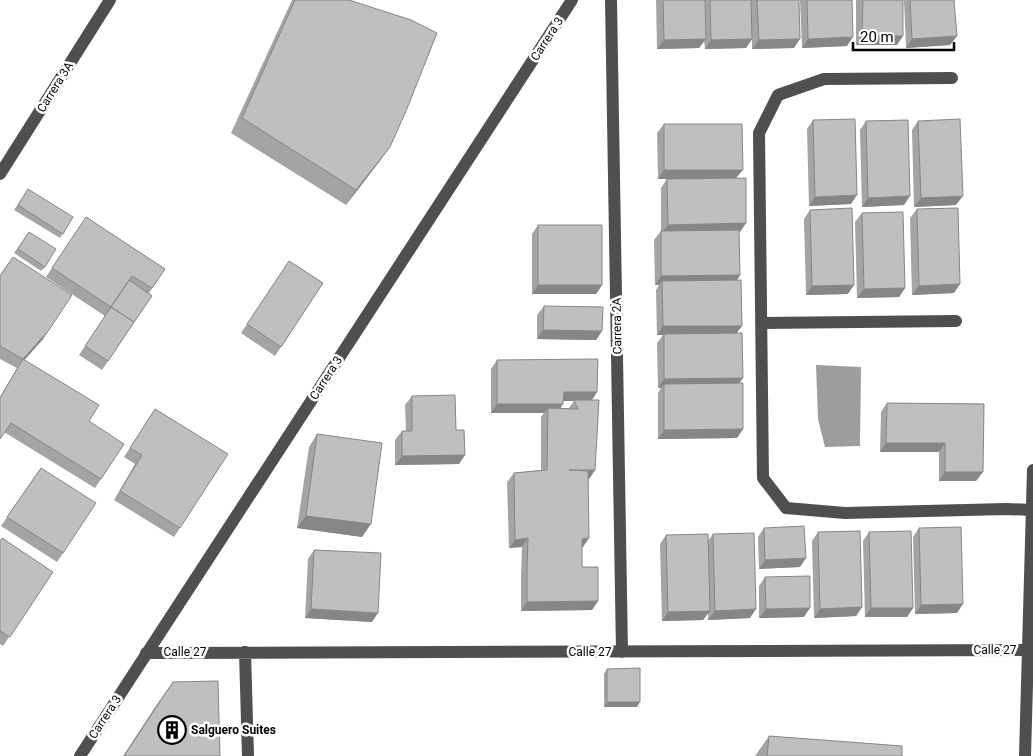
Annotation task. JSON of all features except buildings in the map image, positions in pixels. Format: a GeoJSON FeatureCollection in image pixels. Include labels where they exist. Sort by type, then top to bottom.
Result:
{"type":"FeatureCollection","features":[{"type":"Feature","properties":{"kind":"street","name":"Carrera 3A"},"geometry":{"type":"LineString","coordinates":[[0,174],[110,0]]}},
{"type":"Feature","properties":{"kind":"street","name":"Carrera 3"},"geometry":{"type":"LineString","coordinates":[[80,756],[572,0]]}},
{"type":"Feature","properties":{"kind":"street","name":"Carrera 2A"},"geometry":{"type":"LineString","coordinates":[[611,0],[622,652]]}},
{"type":"Feature","properties":{"kind":"street"},"geometry":{"type":"LineString","coordinates":[[952,78],[824,79],[778,95],[759,133],[763,478],[786,508],[845,513],[1032,510]]}},
{"type":"Feature","properties":{"kind":"street"},"geometry":{"type":"LineString","coordinates":[[761,323],[956,321]]}},
{"type":"Feature","properties":{"kind":"street"},"geometry":{"type":"LineString","coordinates":[[1025,756],[1030,650],[1033,470]]}},
{"type":"Feature","properties":{"kind":"street","name":"Calle 27"},"geometry":{"type":"LineString","coordinates":[[146,653],[1030,650]]}},
{"type":"Feature","properties":{"kind":"street"},"geometry":{"type":"LineString","coordinates":[[245,652],[248,756]]}},
{"type":"Feature","properties":{"kind":"shaded area"},"geometry":{"type":"Polygon","coordinates":[[[816,365],[861,367],[860,446],[825,447],[818,419],[816,365]]]}},
{"type":"Feature","properties":{"kind":"place","name":"Salguero Suites"},"geometry":{"type":"Point","coordinates":[172,730]}}]}
